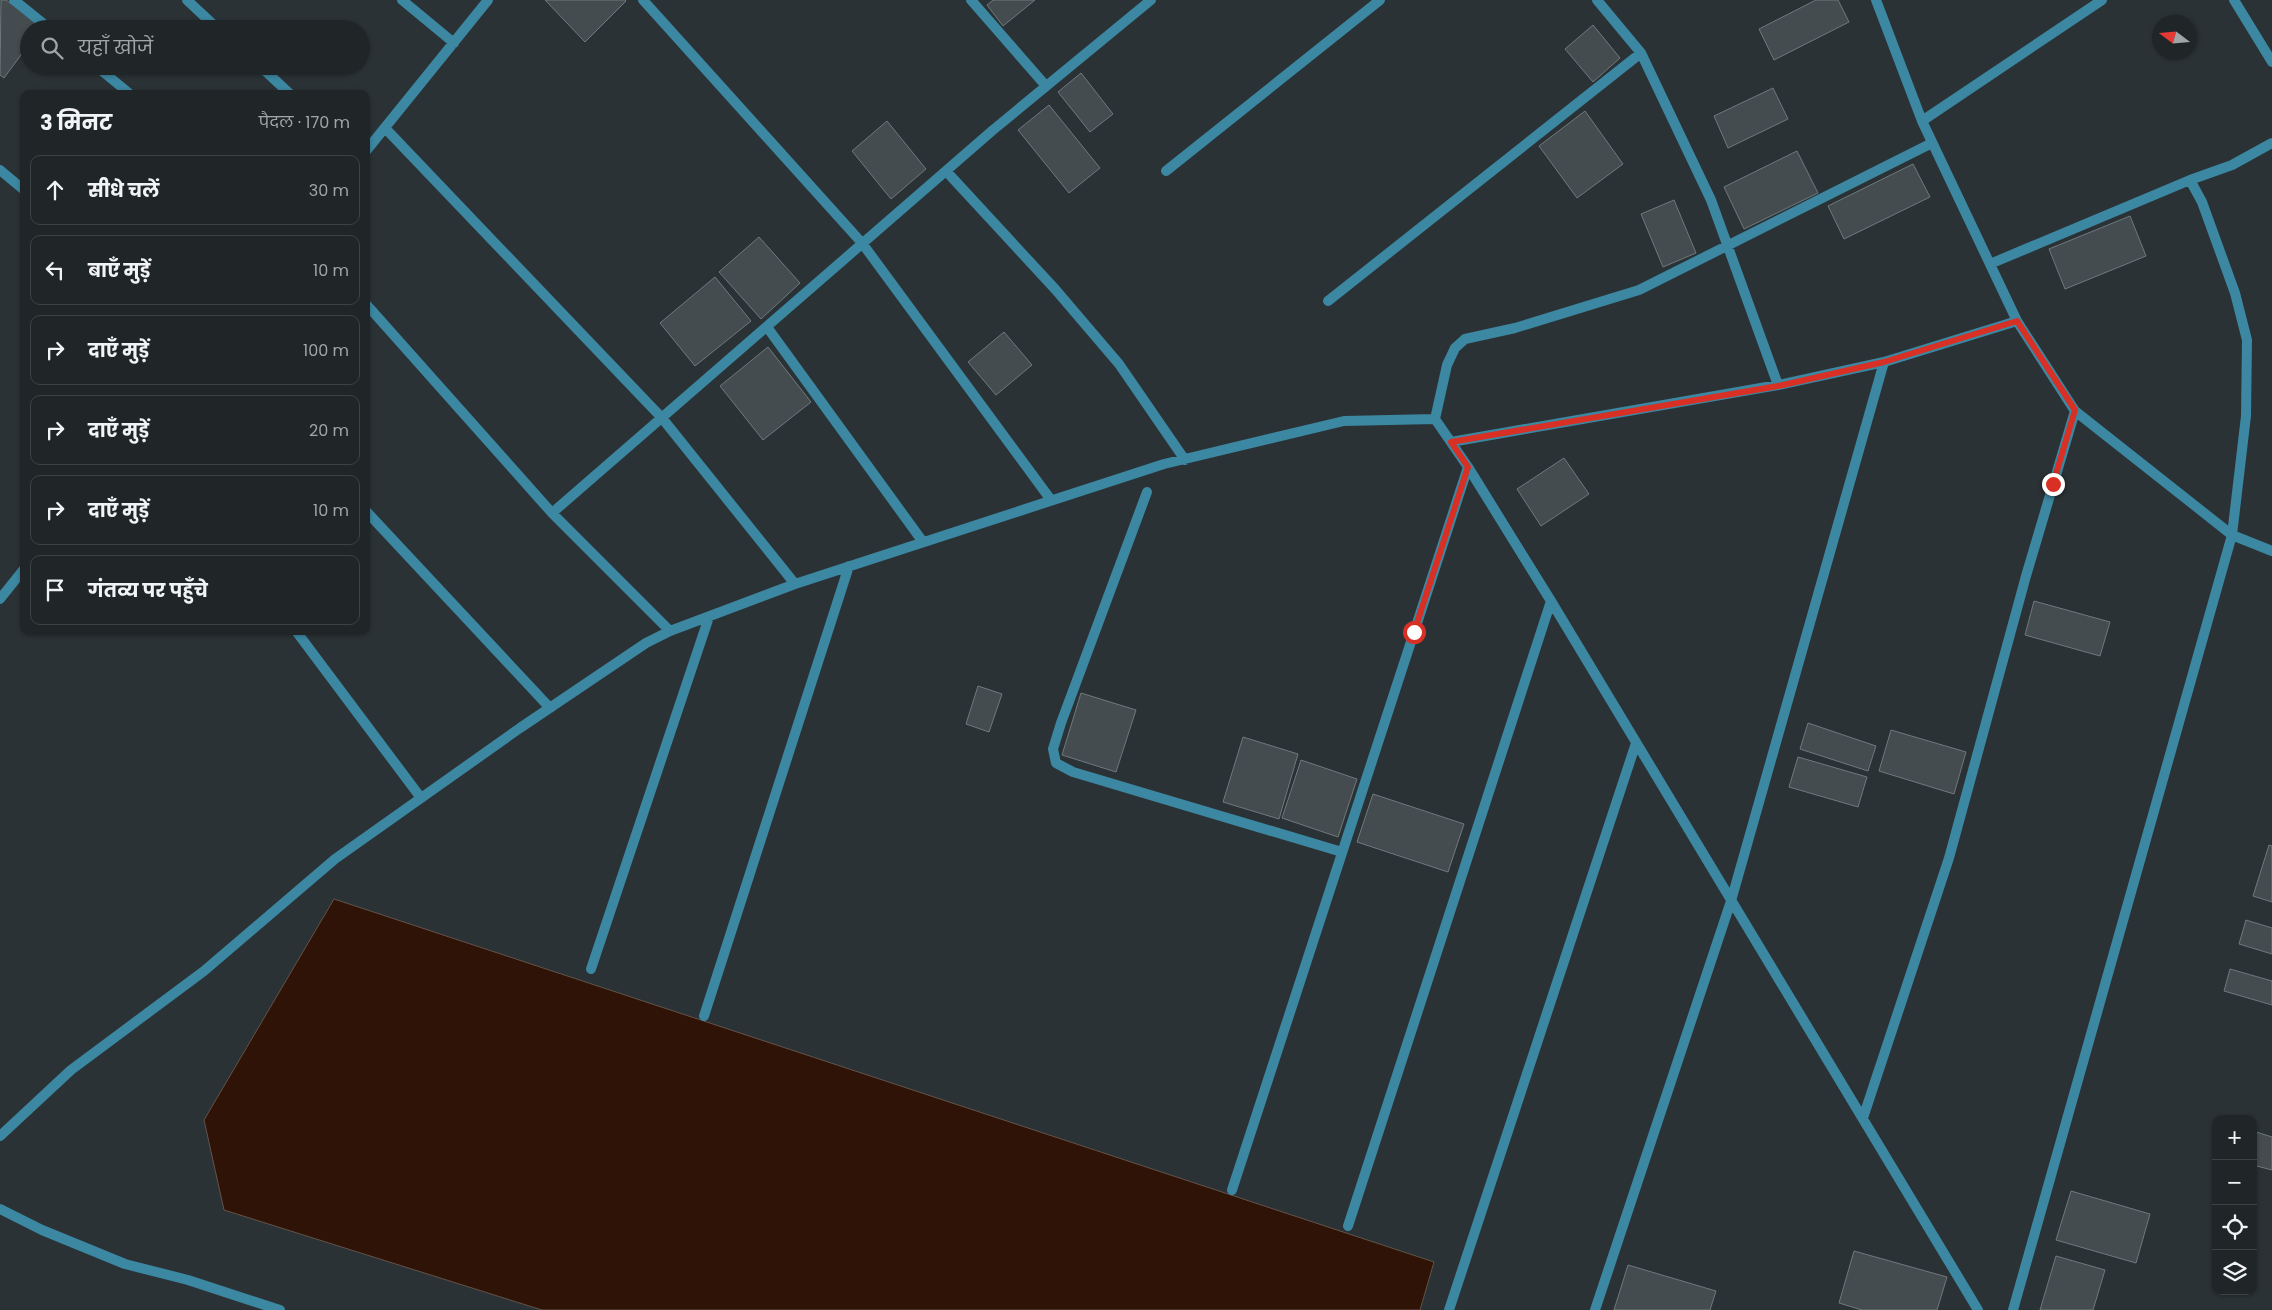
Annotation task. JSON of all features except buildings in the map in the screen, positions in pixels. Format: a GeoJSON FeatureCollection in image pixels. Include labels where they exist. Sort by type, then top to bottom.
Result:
{"type":"FeatureCollection","features":[{"type":"Feature","properties":{"kind":"street"},"geometry":{"type":"LineString","coordinates":[[14,0],[39,20]]}},
{"type":"Feature","properties":{"kind":"street"},"geometry":{"type":"LineString","coordinates":[[187,0],[208,20]]}},
{"type":"Feature","properties":{"kind":"street"},"geometry":{"type":"LineString","coordinates":[[402,0],[454,43]]}},
{"type":"Feature","properties":{"kind":"street"},"geometry":{"type":"LineString","coordinates":[[370,146],[488,0]]}},
{"type":"Feature","properties":{"kind":"street"},"geometry":{"type":"LineString","coordinates":[[643,0],[862,243],[1051,500]]}},
{"type":"Feature","properties":{"kind":"street"},"geometry":{"type":"LineString","coordinates":[[971,0],[1046,86]]}},
{"type":"Feature","properties":{"kind":"street"},"geometry":{"type":"LineString","coordinates":[[552,513],[946,171],[1151,0]]}},
{"type":"Feature","properties":{"kind":"street"},"geometry":{"type":"LineString","coordinates":[[1166,171],[1380,0]]}},
{"type":"Feature","properties":{"kind":"street"},"geometry":{"type":"LineString","coordinates":[[1597,0],[1641,53],[1711,200],[1778,386]]}},
{"type":"Feature","properties":{"kind":"street"},"geometry":{"type":"LineString","coordinates":[[1876,0],[1922,121],[2017,321],[2075,410],[2232,535],[2272,551]]}},
{"type":"Feature","properties":{"kind":"street"},"geometry":{"type":"LineString","coordinates":[[1922,121],[2102,0]]}},
{"type":"Feature","properties":{"kind":"street"},"geometry":{"type":"LineString","coordinates":[[2234,0],[2272,62]]}},
{"type":"Feature","properties":{"kind":"street"},"geometry":{"type":"LineString","coordinates":[[1328,301],[1641,53]]}},
{"type":"Feature","properties":{"kind":"street"},"geometry":{"type":"LineString","coordinates":[[107,75],[125,90]]}},
{"type":"Feature","properties":{"kind":"street"},"geometry":{"type":"LineString","coordinates":[[270,75],[286,90]]}},
{"type":"Feature","properties":{"kind":"street"},"geometry":{"type":"LineString","coordinates":[[385,128],[662,418],[795,584]]}},
{"type":"Feature","properties":{"kind":"street"},"geometry":{"type":"LineString","coordinates":[[1932,143],[1639,290],[1515,328],[1465,339],[1455,348],[1447,365],[1435,418],[1468,467],[1551,601],[1978,1310]]}},
{"type":"Feature","properties":{"kind":"street"},"geometry":{"type":"LineString","coordinates":[[1990,264],[2190,180],[2232,165],[2272,144]]}},
{"type":"Feature","properties":{"kind":"street"},"geometry":{"type":"LineString","coordinates":[[0,170],[20,187]]}},
{"type":"Feature","properties":{"kind":"street"},"geometry":{"type":"LineString","coordinates":[[946,171],[1055,289],[1119,364],[1185,460]]}},
{"type":"Feature","properties":{"kind":"street"},"geometry":{"type":"LineString","coordinates":[[2013,1310],[2232,535],[2246,416],[2247,340],[2231,284],[2202,202],[2190,180]]}},
{"type":"Feature","properties":{"kind":"street"},"geometry":{"type":"LineString","coordinates":[[370,308],[552,513],[670,631]]}},
{"type":"Feature","properties":{"kind":"street"},"geometry":{"type":"LineString","coordinates":[[1451,442],[1778,386],[1884,362],[2017,321]]}},
{"type":"Feature","properties":{"kind":"street"},"geometry":{"type":"LineString","coordinates":[[767,327],[923,542]]}},
{"type":"Feature","properties":{"kind":"street"},"geometry":{"type":"LineString","coordinates":[[1595,1310],[1731,901],[1884,362]]}},
{"type":"Feature","properties":{"kind":"street"},"geometry":{"type":"LineString","coordinates":[[1863,1118],[1948,858],[2026,576],[2075,410]]}},
{"type":"Feature","properties":{"kind":"street"},"geometry":{"type":"LineString","coordinates":[[0,1136],[71,1070],[204,971],[335,859],[646,643],[670,631],[795,584],[1164,464],[1344,421],[1435,418]]}},
{"type":"Feature","properties":{"kind":"street"},"geometry":{"type":"LineString","coordinates":[[1232,1190],[1468,467]]}},
{"type":"Feature","properties":{"kind":"street"},"geometry":{"type":"LineString","coordinates":[[1147,492],[1061,723],[1053,749],[1056,763],[1073,772],[1342,852]]}},
{"type":"Feature","properties":{"kind":"street"},"geometry":{"type":"LineString","coordinates":[[370,515],[550,708]]}},
{"type":"Feature","properties":{"kind":"street"},"geometry":{"type":"LineString","coordinates":[[704,1016],[849,566]]}},
{"type":"Feature","properties":{"kind":"street"},"geometry":{"type":"LineString","coordinates":[[0,599],[20,574]]}},
{"type":"Feature","properties":{"kind":"street"},"geometry":{"type":"LineString","coordinates":[[1348,1226],[1551,601]]}},
{"type":"Feature","properties":{"kind":"street"},"geometry":{"type":"LineString","coordinates":[[591,969],[708,617]]}},
{"type":"Feature","properties":{"kind":"street"},"geometry":{"type":"LineString","coordinates":[[299,635],[421,798]]}},
{"type":"Feature","properties":{"kind":"street"},"geometry":{"type":"LineString","coordinates":[[1449,1310],[1636,743]]}},
{"type":"Feature","properties":{"kind":"street"},"geometry":{"type":"LineString","coordinates":[[0,1209],[42,1230],[125,1264],[188,1280],[280,1310]]}},
{"type":"Feature","properties":{"kind":"shaded area"},"geometry":{"type":"Polygon","coordinates":[[[334,899],[1434,1262],[1420,1310],[542,1310],[224,1210],[204,1120],[334,899]]]}},
{"type":"Feature","properties":{"kind":"route"},"geometry":{"type":"LineString","coordinates":[[1414,632],[1468,467],[1451,442],[1778,386],[1884,362],[2017,321],[2075,410],[2053,484]]}}]}
